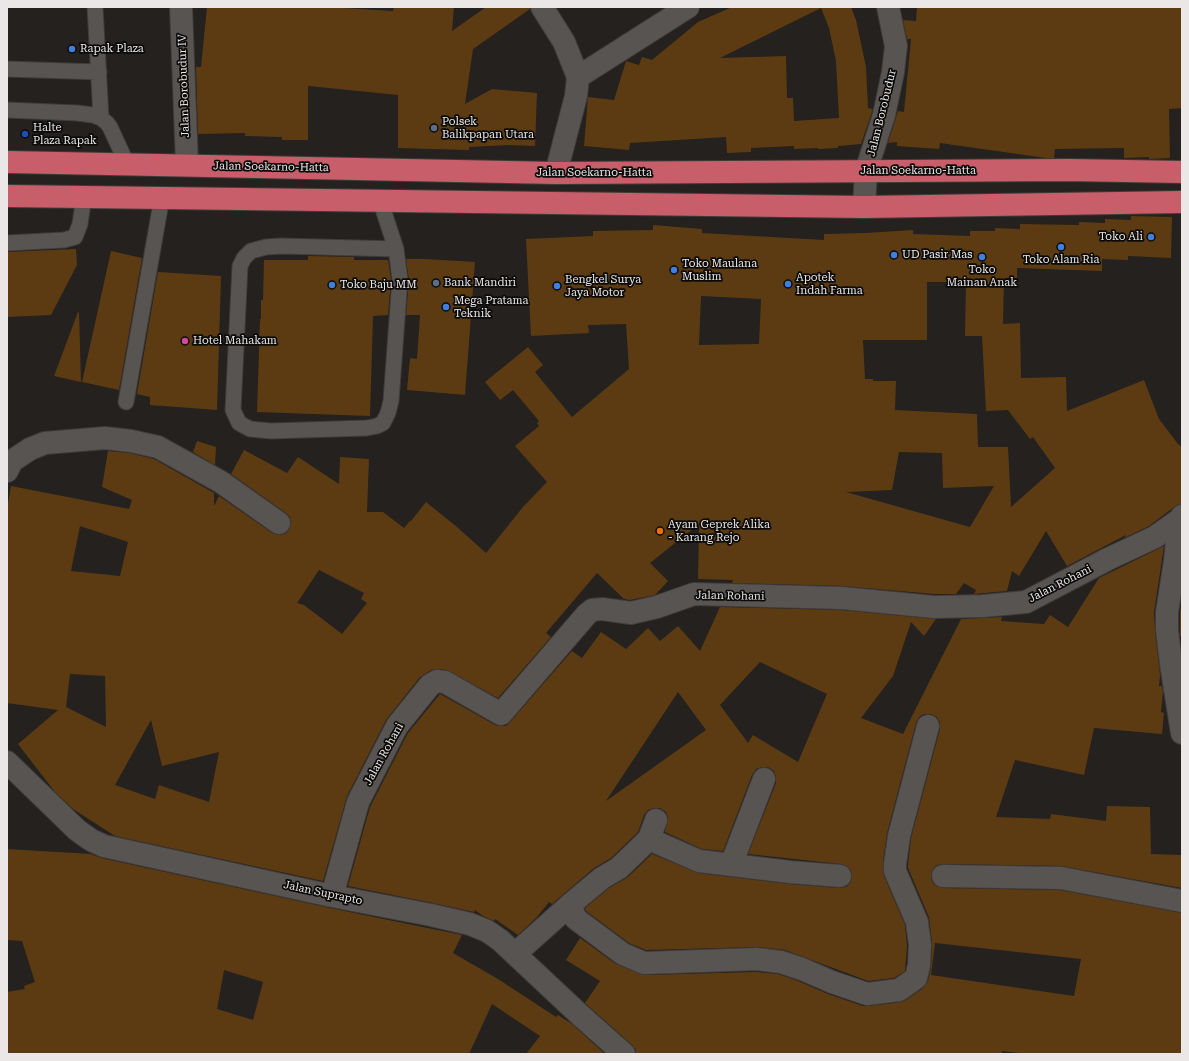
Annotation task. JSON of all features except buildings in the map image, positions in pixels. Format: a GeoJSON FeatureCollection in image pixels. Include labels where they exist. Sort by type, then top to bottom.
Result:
{"type":"FeatureCollection","features":[{"type":"Feature","properties":{"kind":"highway","name":"Jalan Soekarno-Hatta"},"geometry":{"type":"LineString","coordinates":[[7,162],[556,173],[1068,170],[1182,172]]}},
{"type":"Feature","properties":{"kind":"highway"},"geometry":{"type":"LineString","coordinates":[[7,196],[864,207],[1182,202]]}},
{"type":"Feature","properties":{"kind":"street","name":"Jalan Borobudur IV"},"geometry":{"type":"LineString","coordinates":[[181,7],[187,165]]}},
{"type":"Feature","properties":{"kind":"street"},"geometry":{"type":"LineString","coordinates":[[542,7],[564,42],[578,77],[576,96],[556,173]]}},
{"type":"Feature","properties":{"kind":"street"},"geometry":{"type":"LineString","coordinates":[[578,77],[688,7]]}},
{"type":"Feature","properties":{"kind":"street","name":"Jalan Borobudur"},"geometry":{"type":"LineString","coordinates":[[864,207],[866,171],[884,115],[893,72],[896,46],[888,7]]}},
{"type":"Feature","properties":{"kind":"street"},"geometry":{"type":"LineString","coordinates":[[7,471],[12,461],[30,449],[45,443],[105,438],[131,441],[158,447],[221,482],[279,523]]}},
{"type":"Feature","properties":{"kind":"street"},"geometry":{"type":"LineString","coordinates":[[1180,518],[1167,612],[1167,630],[1182,733]]}},
{"type":"Feature","properties":{"kind":"street","name":"Jalan Rohani"},"geometry":{"type":"LineString","coordinates":[[332,896],[358,802],[397,726],[430,685],[437,680],[445,682],[501,714],[592,610],[602,609],[631,613],[657,607],[694,594],[842,598],[934,606],[1012,604],[1026,602],[1108,559],[1156,537],[1180,518]]}},
{"type":"Feature","properties":{"kind":"street"},"geometry":{"type":"LineString","coordinates":[[572,903],[572,910],[576,919],[623,954],[644,963],[757,959],[781,962],[867,994],[899,990],[916,978],[919,966],[920,945],[917,922],[898,877],[895,864],[899,836],[928,726]]}},
{"type":"Feature","properties":{"kind":"street","name":"Jalan Suprapto"},"geometry":{"type":"LineString","coordinates":[[7,762],[77,830],[91,840],[104,846],[332,896],[399,908],[470,924],[500,940],[624,1054]]}},
{"type":"Feature","properties":{"kind":"street"},"geometry":{"type":"LineString","coordinates":[[731,865],[764,779]]}},
{"type":"Feature","properties":{"kind":"street"},"geometry":{"type":"LineString","coordinates":[[515,954],[602,878],[619,868],[653,830],[699,861],[790,872],[840,876]]}},
{"type":"Feature","properties":{"kind":"street"},"geometry":{"type":"LineString","coordinates":[[943,876],[1061,878],[1182,901]]}},
{"type":"Feature","properties":{"kind":"lane"},"geometry":{"type":"LineString","coordinates":[[95,7],[101,118]]}},
{"type":"Feature","properties":{"kind":"lane"},"geometry":{"type":"LineString","coordinates":[[7,69],[99,72]]}},
{"type":"Feature","properties":{"kind":"lane"},"geometry":{"type":"LineString","coordinates":[[7,110],[78,113],[93,115],[101,118],[110,127],[127,164]]}},
{"type":"Feature","properties":{"kind":"lane"},"geometry":{"type":"LineString","coordinates":[[7,243],[64,240],[75,237],[80,224],[84,196]]}},
{"type":"Feature","properties":{"kind":"lane"},"geometry":{"type":"LineString","coordinates":[[126,402],[162,197]]}},
{"type":"Feature","properties":{"kind":"lane"},"geometry":{"type":"LineString","coordinates":[[380,200],[396,249],[400,279],[390,401],[388,413],[383,423],[367,428],[271,431],[250,429],[239,423],[233,410],[240,266],[251,251],[266,247],[281,246],[396,249]]}},
{"type":"Feature","properties":{"kind":"place","name":"Rapak Plaza"},"geometry":{"type":"Point","coordinates":[72,49]}},
{"type":"Feature","properties":{"kind":"place","name":"Polsek Balikpapan Utara"},"geometry":{"type":"Point","coordinates":[434,128]}},
{"type":"Feature","properties":{"kind":"place","name":"Halte Plaza Rapak"},"geometry":{"type":"Point","coordinates":[25,134]}},
{"type":"Feature","properties":{"kind":"place","name":"Toko Ali"},"geometry":{"type":"Point","coordinates":[1151,237]}},
{"type":"Feature","properties":{"kind":"place","name":"Toko Alam Ria"},"geometry":{"type":"Point","coordinates":[1061,247]}},
{"type":"Feature","properties":{"kind":"place","name":"UD Pasir Mas"},"geometry":{"type":"Point","coordinates":[894,255]}},
{"type":"Feature","properties":{"kind":"place","name":"Toko Mainan Anak"},"geometry":{"type":"Point","coordinates":[982,257]}},
{"type":"Feature","properties":{"kind":"place","name":"Toko Maulana Muslim"},"geometry":{"type":"Point","coordinates":[674,270]}},
{"type":"Feature","properties":{"kind":"place","name":"Bank Mandiri"},"geometry":{"type":"Point","coordinates":[436,283]}},
{"type":"Feature","properties":{"kind":"place","name":"Apotek Indah Farma"},"geometry":{"type":"Point","coordinates":[788,284]}},
{"type":"Feature","properties":{"kind":"place","name":"Toko Baju MM"},"geometry":{"type":"Point","coordinates":[332,285]}},
{"type":"Feature","properties":{"kind":"place","name":"Bengkel Surya Jaya Motor"},"geometry":{"type":"Point","coordinates":[557,286]}},
{"type":"Feature","properties":{"kind":"place","name":"Mega Pratama Teknik"},"geometry":{"type":"Point","coordinates":[446,307]}},
{"type":"Feature","properties":{"kind":"place","name":"Hotel Mahakam"},"geometry":{"type":"Point","coordinates":[185,341]}},
{"type":"Feature","properties":{"kind":"place","name":"Ayam Geprek Alika - Karang Rejo"},"geometry":{"type":"Point","coordinates":[660,531]}}]}
